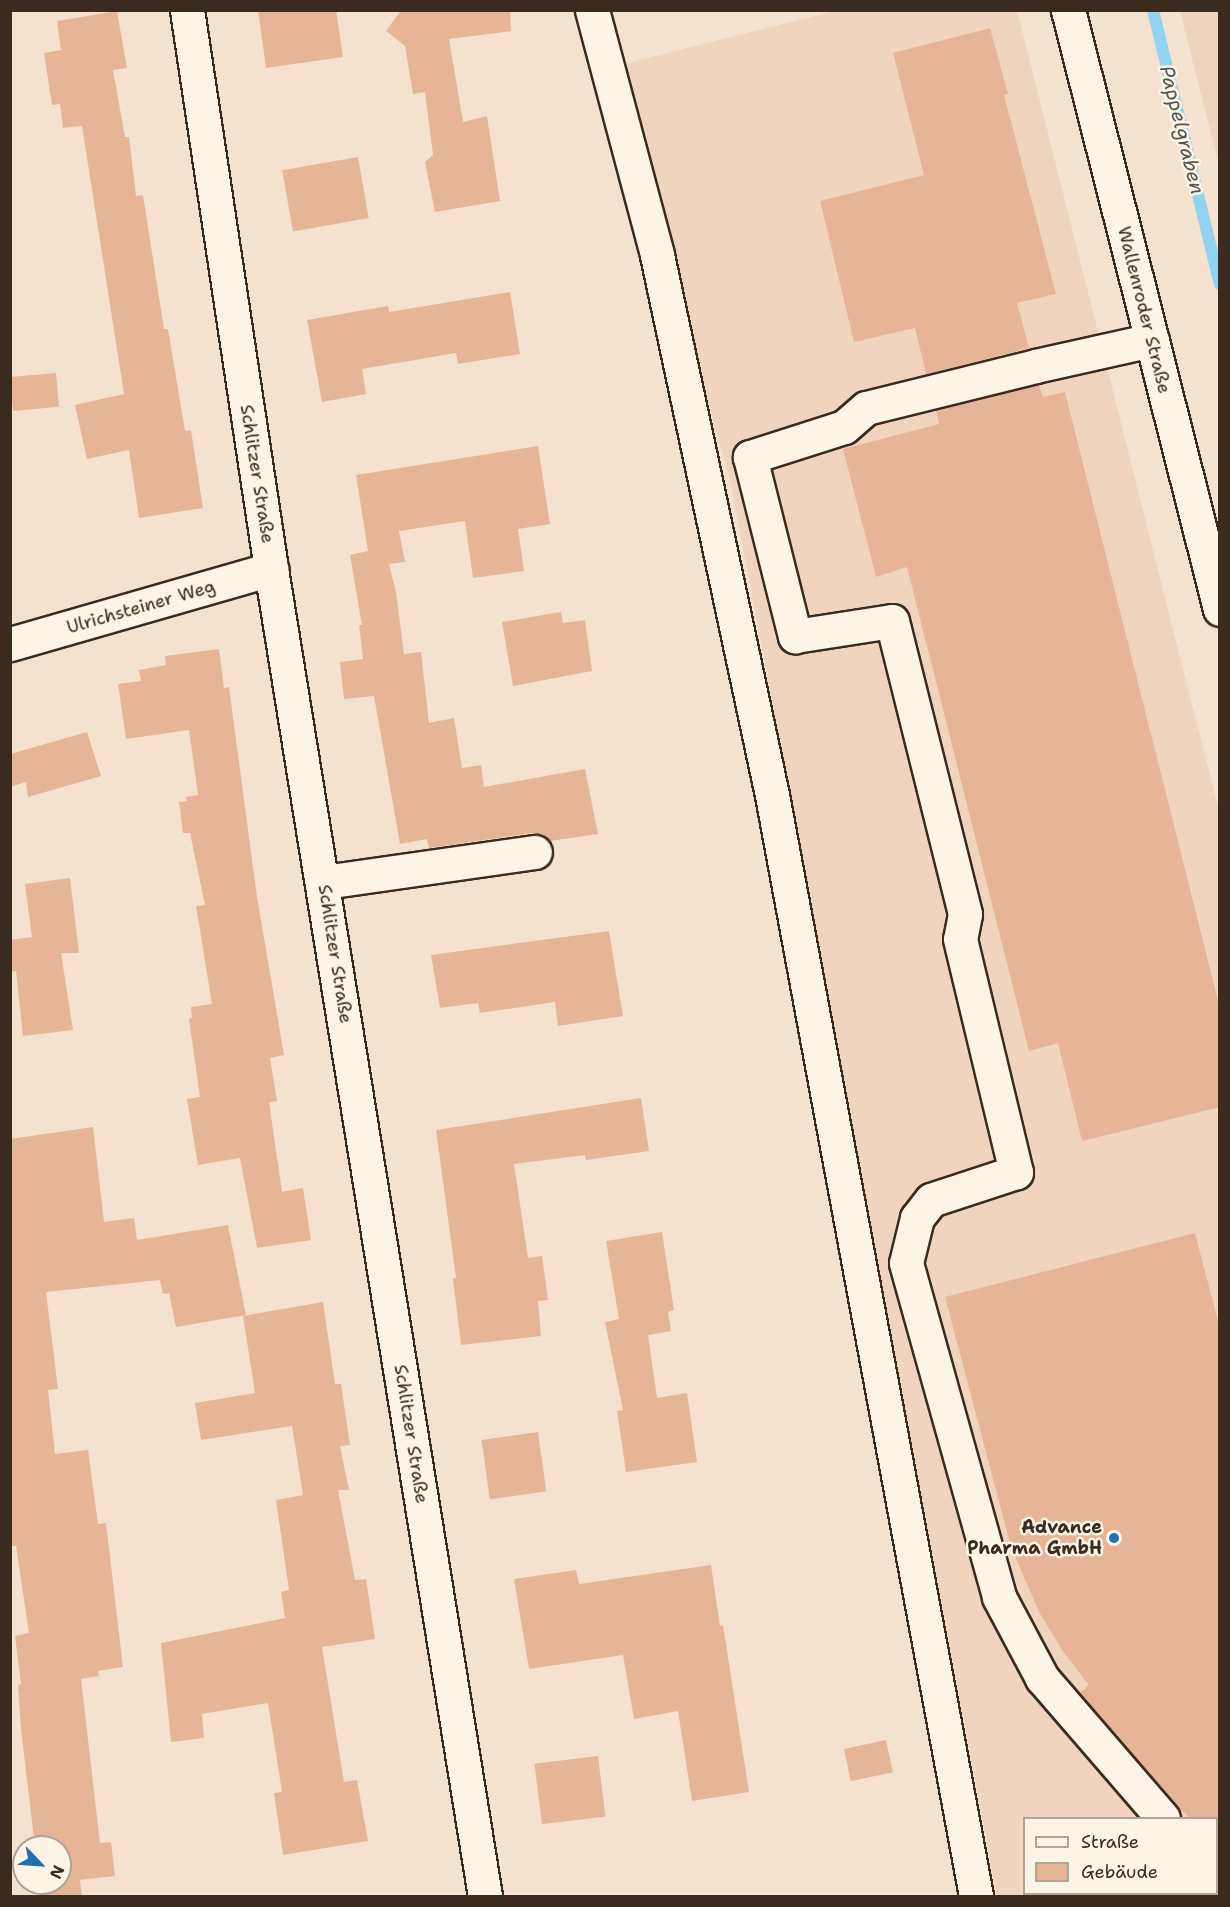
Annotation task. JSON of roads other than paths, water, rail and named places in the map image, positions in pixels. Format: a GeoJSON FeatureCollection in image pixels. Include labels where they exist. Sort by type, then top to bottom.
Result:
{"type":"FeatureCollection","features":[{"type":"Feature","properties":{"kind":"street","name":"Schlitzer Straße"},"geometry":{"type":"LineString","coordinates":[[187,10],[271,569],[324,882],[485,1896]]}},
{"type":"Feature","properties":{"kind":"street"},"geometry":{"type":"LineString","coordinates":[[592,10],[657,255],[772,795],[976,1896]]}},
{"type":"Feature","properties":{"kind":"street","name":"Wallenroder Straße"},"geometry":{"type":"LineString","coordinates":[[1068,10],[1220,609]]}},
{"type":"Feature","properties":{"kind":"street"},"geometry":{"type":"LineString","coordinates":[[1152,340],[866,408],[844,427],[750,457],[795,636],[892,621],[965,914],[960,939],[1016,1172],[931,1200],[917,1218],[906,1263],[999,1598],[1042,1678],[1162,1817]]}},
{"type":"Feature","properties":{"kind":"street","name":"Ulrichsteiner Weg"},"geometry":{"type":"LineString","coordinates":[[10,644],[271,569]]}},
{"type":"Feature","properties":{"kind":"street"},"geometry":{"type":"LineString","coordinates":[[324,882],[536,852]]}},
{"type":"Feature","properties":{"kind":"waterway","name":"Pappelgraben"},"geometry":{"type":"LineString","coordinates":[[1153,10],[1220,284]]}},
{"type":"Feature","properties":{"kind":"place","name":"Advance Pharma GmbH"},"geometry":{"type":"Point","coordinates":[1114,1538]}}]}
